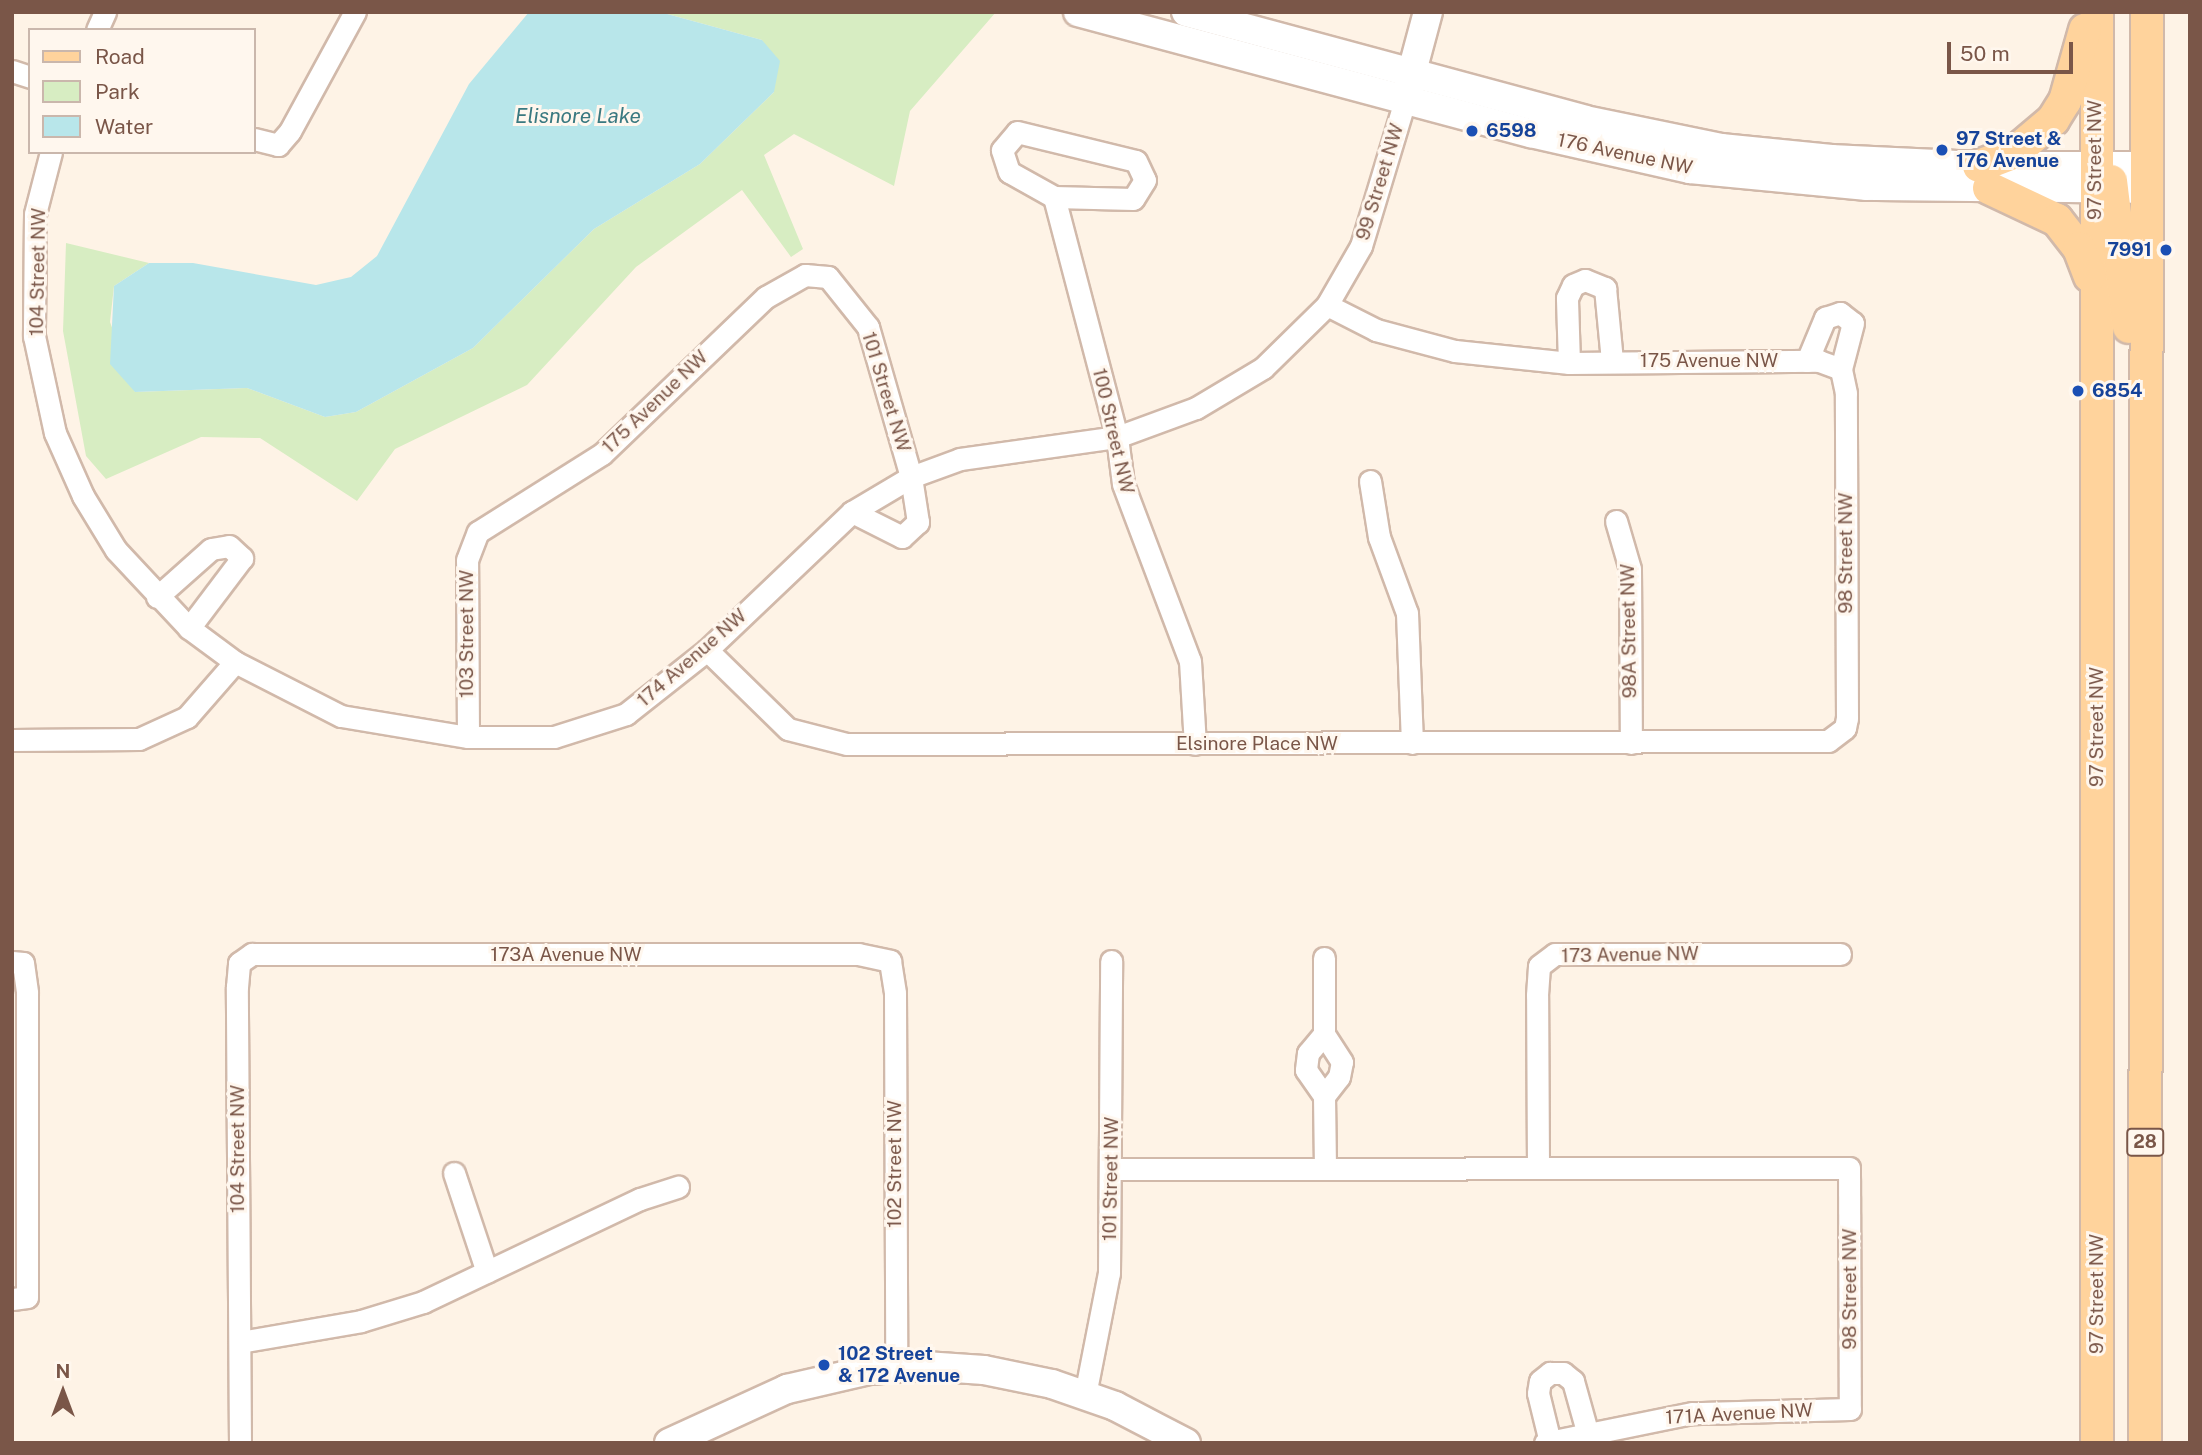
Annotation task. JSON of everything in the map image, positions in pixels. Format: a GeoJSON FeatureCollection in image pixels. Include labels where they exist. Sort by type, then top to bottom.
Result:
{"type":"FeatureCollection","features":[{"type":"Feature","properties":{"kind":"main road"},"geometry":{"type":"LineString","coordinates":[[2090,12],[2064,101],[2053,120],[1984,177],[2057,220],[2079,248],[2094,287]]}},
{"type":"Feature","properties":{"kind":"main road","name":"97 Street NW"},"geometry":{"type":"LineString","coordinates":[[2096,12],[2102,181],[2094,287],[2097,1443]]}},
{"type":"Feature","properties":{"kind":"main road"},"geometry":{"type":"LineString","coordinates":[[2145,478],[2147,12]]}},
{"type":"Feature","properties":{"kind":"main road"},"geometry":{"type":"LineString","coordinates":[[2102,181],[2145,478]]}},
{"type":"Feature","properties":{"kind":"main road","name":"28"},"geometry":{"type":"LineString","coordinates":[[2145,478],[2145,1443]]}},
{"type":"Feature","properties":{"kind":"street"},"geometry":{"type":"LineString","coordinates":[[98,28],[105,12]]}},
{"type":"Feature","properties":{"kind":"street"},"geometry":{"type":"LineString","coordinates":[[256,140],[278,145],[290,131],[355,12]]}},
{"type":"Feature","properties":{"kind":"street","name":"176 Avenue NW"},"geometry":{"type":"LineString","coordinates":[[1078,12],[1408,87],[1708,145],[1793,157],[1984,177],[2102,181],[2146,177]]}},
{"type":"Feature","properties":{"kind":"street","name":"176 Avenue NW"},"geometry":{"type":"LineString","coordinates":[[1186,12],[1408,87]]}},
{"type":"Feature","properties":{"kind":"street","name":"99 Street NW"},"geometry":{"type":"LineString","coordinates":[[1196,408],[1264,368],[1327,305],[1361,246],[1428,12]]}},
{"type":"Feature","properties":{"kind":"street"},"geometry":{"type":"LineString","coordinates":[[1017,132],[1136,161],[1145,180],[1133,199],[1054,197],[1009,172],[1002,150],[1017,132]]}},
{"type":"Feature","properties":{"kind":"street","name":"104 Street NW"},"geometry":{"type":"LineString","coordinates":[[50,154],[35,214],[34,336],[55,433]]}},
{"type":"Feature","properties":{"kind":"street","name":"100 Street NW"},"geometry":{"type":"LineString","coordinates":[[1054,197],[1117,437],[1123,484],[1190,661],[1195,744]]}},
{"type":"Feature","properties":{"kind":"street","name":"175 Avenue NW"},"geometry":{"type":"LineString","coordinates":[[478,532],[602,454],[766,297],[805,275],[828,277]]}},
{"type":"Feature","properties":{"kind":"street","name":"101 Street NW"},"geometry":{"type":"LineString","coordinates":[[828,277],[868,327],[911,477]]}},
{"type":"Feature","properties":{"kind":"street","name":"175 Avenue NW"},"geometry":{"type":"LineString","coordinates":[[1569,363],[1567,298],[1573,285],[1585,280],[1605,288],[1612,361]]}},
{"type":"Feature","properties":{"kind":"street","name":"175 Avenue NW"},"geometry":{"type":"LineString","coordinates":[[1327,305],[1376,330],[1455,351],[1569,363],[1807,361],[1841,369]]}},
{"type":"Feature","properties":{"kind":"street"},"geometry":{"type":"LineString","coordinates":[[1807,361],[1825,318],[1840,313],[1853,323],[1841,369]]}},
{"type":"Feature","properties":{"kind":"street","name":"98 Street NW"},"geometry":{"type":"LineString","coordinates":[[1839,735],[1847,718],[1846,393],[1841,369]]}},
{"type":"Feature","properties":{"kind":"street","name":"174 Avenue NW"},"geometry":{"type":"LineString","coordinates":[[55,433],[83,496],[116,550],[188,628],[235,662],[341,716],[468,737],[554,737],[626,714],[707,650],[852,512],[911,477],[960,459],[1117,437],[1196,408]]}},
{"type":"Feature","properties":{"kind":"street"},"geometry":{"type":"LineString","coordinates":[[852,512],[890,533],[908,535],[918,522],[911,477]]}},
{"type":"Feature","properties":{"kind":"street"},"geometry":{"type":"LineString","coordinates":[[1370,481],[1379,537],[1408,613],[1412,743]]}},
{"type":"Feature","properties":{"kind":"street","name":"98A Street NW"},"geometry":{"type":"LineString","coordinates":[[1616,521],[1630,569],[1631,743]]}},
{"type":"Feature","properties":{"kind":"street","name":"103 Street NW"},"geometry":{"type":"LineString","coordinates":[[468,737],[467,561],[478,532]]}},
{"type":"Feature","properties":{"kind":"street"},"geometry":{"type":"LineString","coordinates":[[157,597],[211,549],[229,546],[242,558],[188,628]]}},
{"type":"Feature","properties":{"kind":"street","name":"Elsinore Place NW"},"geometry":{"type":"LineString","coordinates":[[707,650],[789,729],[847,744],[1811,743],[1839,735]]}},
{"type":"Feature","properties":{"kind":"street"},"geometry":{"type":"LineString","coordinates":[[12,740],[139,739],[187,717],[235,662]]}},
{"type":"Feature","properties":{"kind":"street","name":"173A Avenue NW"},"geometry":{"type":"LineString","coordinates":[[242,958],[252,954],[858,954],[890,961]]}},
{"type":"Feature","properties":{"kind":"street","name":"173 Avenue NW"},"geometry":{"type":"LineString","coordinates":[[1538,1166],[1539,966],[1555,954],[1840,954]]}},
{"type":"Feature","properties":{"kind":"street","name":"104 Street NW"},"geometry":{"type":"LineString","coordinates":[[240,1443],[237,987],[242,958]]}},
{"type":"Feature","properties":{"kind":"street"},"geometry":{"type":"LineString","coordinates":[[1324,958],[1324,1034],[1342,1062],[1339,1077],[1324,1096]]}},
{"type":"Feature","properties":{"kind":"street","name":"102 Street NW"},"geometry":{"type":"LineString","coordinates":[[890,961],[895,993],[896,1368]]}},
{"type":"Feature","properties":{"kind":"street","name":"101 Street NW"},"geometry":{"type":"LineString","coordinates":[[1085,1395],[1110,1273],[1113,1169],[1111,961]]}},
{"type":"Feature","properties":{"kind":"street"},"geometry":{"type":"LineString","coordinates":[[18,962],[27,993],[19,1298]]}},
{"type":"Feature","properties":{"kind":"street"},"geometry":{"type":"LineString","coordinates":[[1324,1034],[1306,1062],[1309,1077],[1324,1096],[1325,1167]]}},
{"type":"Feature","properties":{"kind":"street"},"geometry":{"type":"LineString","coordinates":[[1113,1169],[1538,1166]]}},
{"type":"Feature","properties":{"kind":"street","name":"98 Street NW"},"geometry":{"type":"LineString","coordinates":[[1538,1166],[1849,1168],[1850,1409]]}},
{"type":"Feature","properties":{"kind":"street"},"geometry":{"type":"LineString","coordinates":[[454,1173],[477,1254],[487,1272]]}},
{"type":"Feature","properties":{"kind":"street"},"geometry":{"type":"LineString","coordinates":[[240,1342],[361,1321],[423,1302],[640,1199],[678,1187]]}},
{"type":"Feature","properties":{"kind":"street"},"geometry":{"type":"LineString","coordinates":[[669,1443],[787,1389],[896,1368],[984,1370],[1085,1395],[1144,1419],[1186,1443]]}},
{"type":"Feature","properties":{"kind":"street","name":"171A Avenue NW"},"geometry":{"type":"LineString","coordinates":[[1587,1431],[1573,1381],[1563,1373],[1550,1373],[1540,1381],[1538,1393],[1548,1442],[1587,1431],[1692,1413],[1850,1409]]}},
{"type":"Feature","properties":{"kind":"green space"},"geometry":{"type":"Polygon","coordinates":[[[660,12],[996,12],[910,111],[894,186],[794,134],[764,155],[803,249],[791,257],[742,190],[636,267],[527,385],[395,449],[357,501],[260,438],[201,437],[106,479],[86,456],[63,331],[66,243],[149,263],[114,286],[110,322],[135,392],[247,388],[325,417],[356,412],[473,348],[594,229],[700,164],[774,92],[762,40],[660,12]]]}},
{"type":"Feature","properties":{"kind":"water","name":"Elisnore Lake"},"geometry":{"type":"Polygon","coordinates":[[[529,12],[660,12],[762,40],[780,61],[774,92],[700,164],[594,229],[473,348],[356,412],[325,417],[247,388],[135,392],[110,364],[114,286],[149,263],[193,263],[316,285],[351,277],[377,256],[469,84],[529,12]]]}},
{"type":"Feature","properties":{"kind":"place","name":"6598"},"geometry":{"type":"Point","coordinates":[1472,131]}},
{"type":"Feature","properties":{"kind":"place","name":"97 Street & 176 Avenue"},"geometry":{"type":"Point","coordinates":[1942,150]}},
{"type":"Feature","properties":{"kind":"place","name":"7991"},"geometry":{"type":"Point","coordinates":[2166,250]}},
{"type":"Feature","properties":{"kind":"place","name":"6854"},"geometry":{"type":"Point","coordinates":[2078,391]}},
{"type":"Feature","properties":{"kind":"place","name":"102 Street & 172 Avenue"},"geometry":{"type":"Point","coordinates":[824,1365]}}]}
